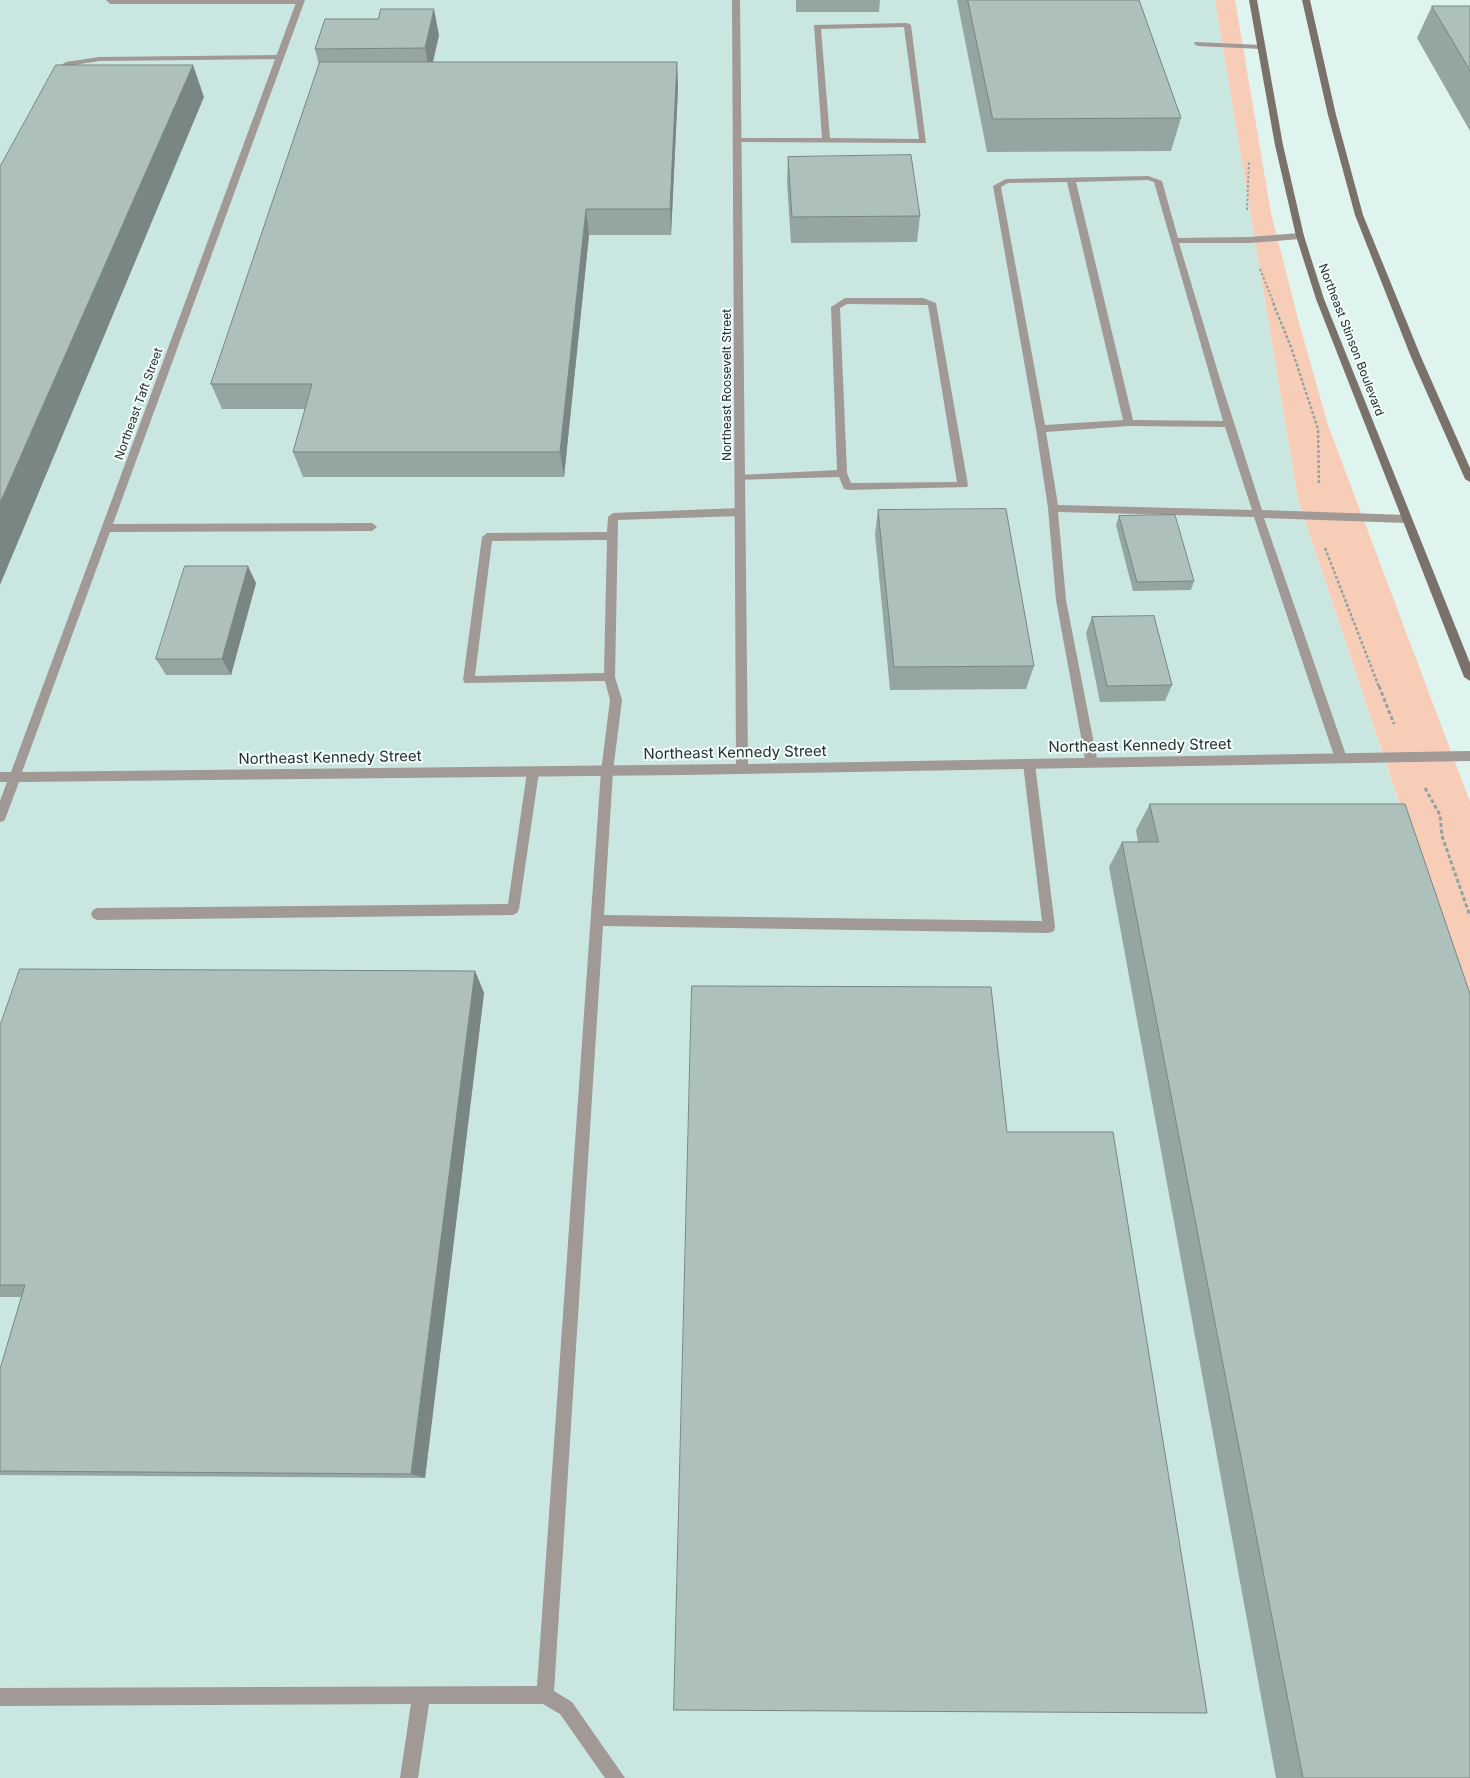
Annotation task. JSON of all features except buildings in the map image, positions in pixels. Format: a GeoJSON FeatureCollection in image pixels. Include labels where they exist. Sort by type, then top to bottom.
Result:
{"type":"FeatureCollection","features":[{"type":"Feature","properties":{"kind":"main road","name":"Northeast Stinson Boulevard"},"geometry":{"type":"LineString","coordinates":[[1253,0],[1279,145],[1300,236],[1320,299],[1470,676]]}},
{"type":"Feature","properties":{"kind":"main road"},"geometry":{"type":"LineString","coordinates":[[1306,0],[1332,115],[1358,215],[1416,357],[1470,479]]}},
{"type":"Feature","properties":{"kind":"street"},"geometry":{"type":"LineString","coordinates":[[110,0],[120,2],[300,1]]}},
{"type":"Feature","properties":{"kind":"street","name":"Northeast Roosevelt Street"},"geometry":{"type":"LineString","coordinates":[[736,0],[742,769]]}},
{"type":"Feature","properties":{"kind":"street","name":"Northeast Taft Street"},"geometry":{"type":"LineString","coordinates":[[0,818],[300,1]]}},
{"type":"Feature","properties":{"kind":"street"},"geometry":{"type":"LineString","coordinates":[[737,140],[826,141],[923,141],[906,25],[817,27],[826,141]]}},
{"type":"Feature","properties":{"kind":"street"},"geometry":{"type":"LineString","coordinates":[[1198,44],[1261,47]]}},
{"type":"Feature","properties":{"kind":"street"},"geometry":{"type":"LineString","coordinates":[[48,86],[58,71],[69,64],[99,59],[280,56]]}},
{"type":"Feature","properties":{"kind":"street"},"geometry":{"type":"LineString","coordinates":[[1092,764],[1062,600],[1053,508],[1041,429],[997,186],[1006,181],[1148,178],[1158,181],[1229,424],[1341,758]]}},
{"type":"Feature","properties":{"kind":"street"},"geometry":{"type":"LineString","coordinates":[[1071,180],[1129,423]]}},
{"type":"Feature","properties":{"kind":"street"},"geometry":{"type":"LineString","coordinates":[[1174,241],[1250,240],[1300,236]]}},
{"type":"Feature","properties":{"kind":"street"},"geometry":{"type":"LineString","coordinates":[[845,301],[922,301],[932,303],[963,485],[848,487],[842,472],[835,307],[845,301]]}},
{"type":"Feature","properties":{"kind":"street"},"geometry":{"type":"LineString","coordinates":[[1041,429],[1129,423],[1229,424]]}},
{"type":"Feature","properties":{"kind":"street"},"geometry":{"type":"LineString","coordinates":[[740,478],[842,472]]}},
{"type":"Feature","properties":{"kind":"street"},"geometry":{"type":"LineString","coordinates":[[1053,508],[1406,519]]}},
{"type":"Feature","properties":{"kind":"street"},"geometry":{"type":"LineString","coordinates":[[545,1695],[608,771],[616,700],[609,677],[612,517],[740,512]]}},
{"type":"Feature","properties":{"kind":"street"},"geometry":{"type":"LineString","coordinates":[[107,528],[372,526]]}},
{"type":"Feature","properties":{"kind":"street"},"geometry":{"type":"LineString","coordinates":[[609,677],[469,680],[487,538],[612,536]]}},
{"type":"Feature","properties":{"kind":"street","name":"Northeast Kennedy Street"},"geometry":{"type":"LineString","coordinates":[[0,777],[608,771],[1470,756]]}},
{"type":"Feature","properties":{"kind":"street"},"geometry":{"type":"LineString","coordinates":[[598,920],[1049,928],[1028,764]]}},
{"type":"Feature","properties":{"kind":"street"},"geometry":{"type":"LineString","coordinates":[[97,914],[513,910],[533,772]]}},
{"type":"Feature","properties":{"kind":"street"},"geometry":{"type":"LineString","coordinates":[[0,1697],[545,1695],[566,1708],[616,1778]]}},
{"type":"Feature","properties":{"kind":"street"},"geometry":{"type":"LineString","coordinates":[[409,1778],[421,1696]]}},
{"type":"Feature","properties":{"kind":"path"},"geometry":{"type":"LineString","coordinates":[[1249,160],[1246,204],[1250,240],[1291,347],[1318,429],[1320,515],[1325,547],[1392,717]]}},
{"type":"Feature","properties":{"kind":"path"},"geometry":{"type":"LineString","coordinates":[[1440,815],[1442,836],[1470,916]]}},
{"type":"Feature","properties":{"kind":"shaded area"},"geometry":{"type":"Polygon","coordinates":[[[0,0],[1215,0],[1298,499],[1400,807],[1470,1778],[0,1778],[0,0]]]}},
{"type":"Feature","properties":{"kind":"shaded area"},"geometry":{"type":"Polygon","coordinates":[[[1215,0],[1235,0],[1271,213],[1328,425],[1470,802],[1470,1015],[1298,499],[1215,0]]]}}]}
